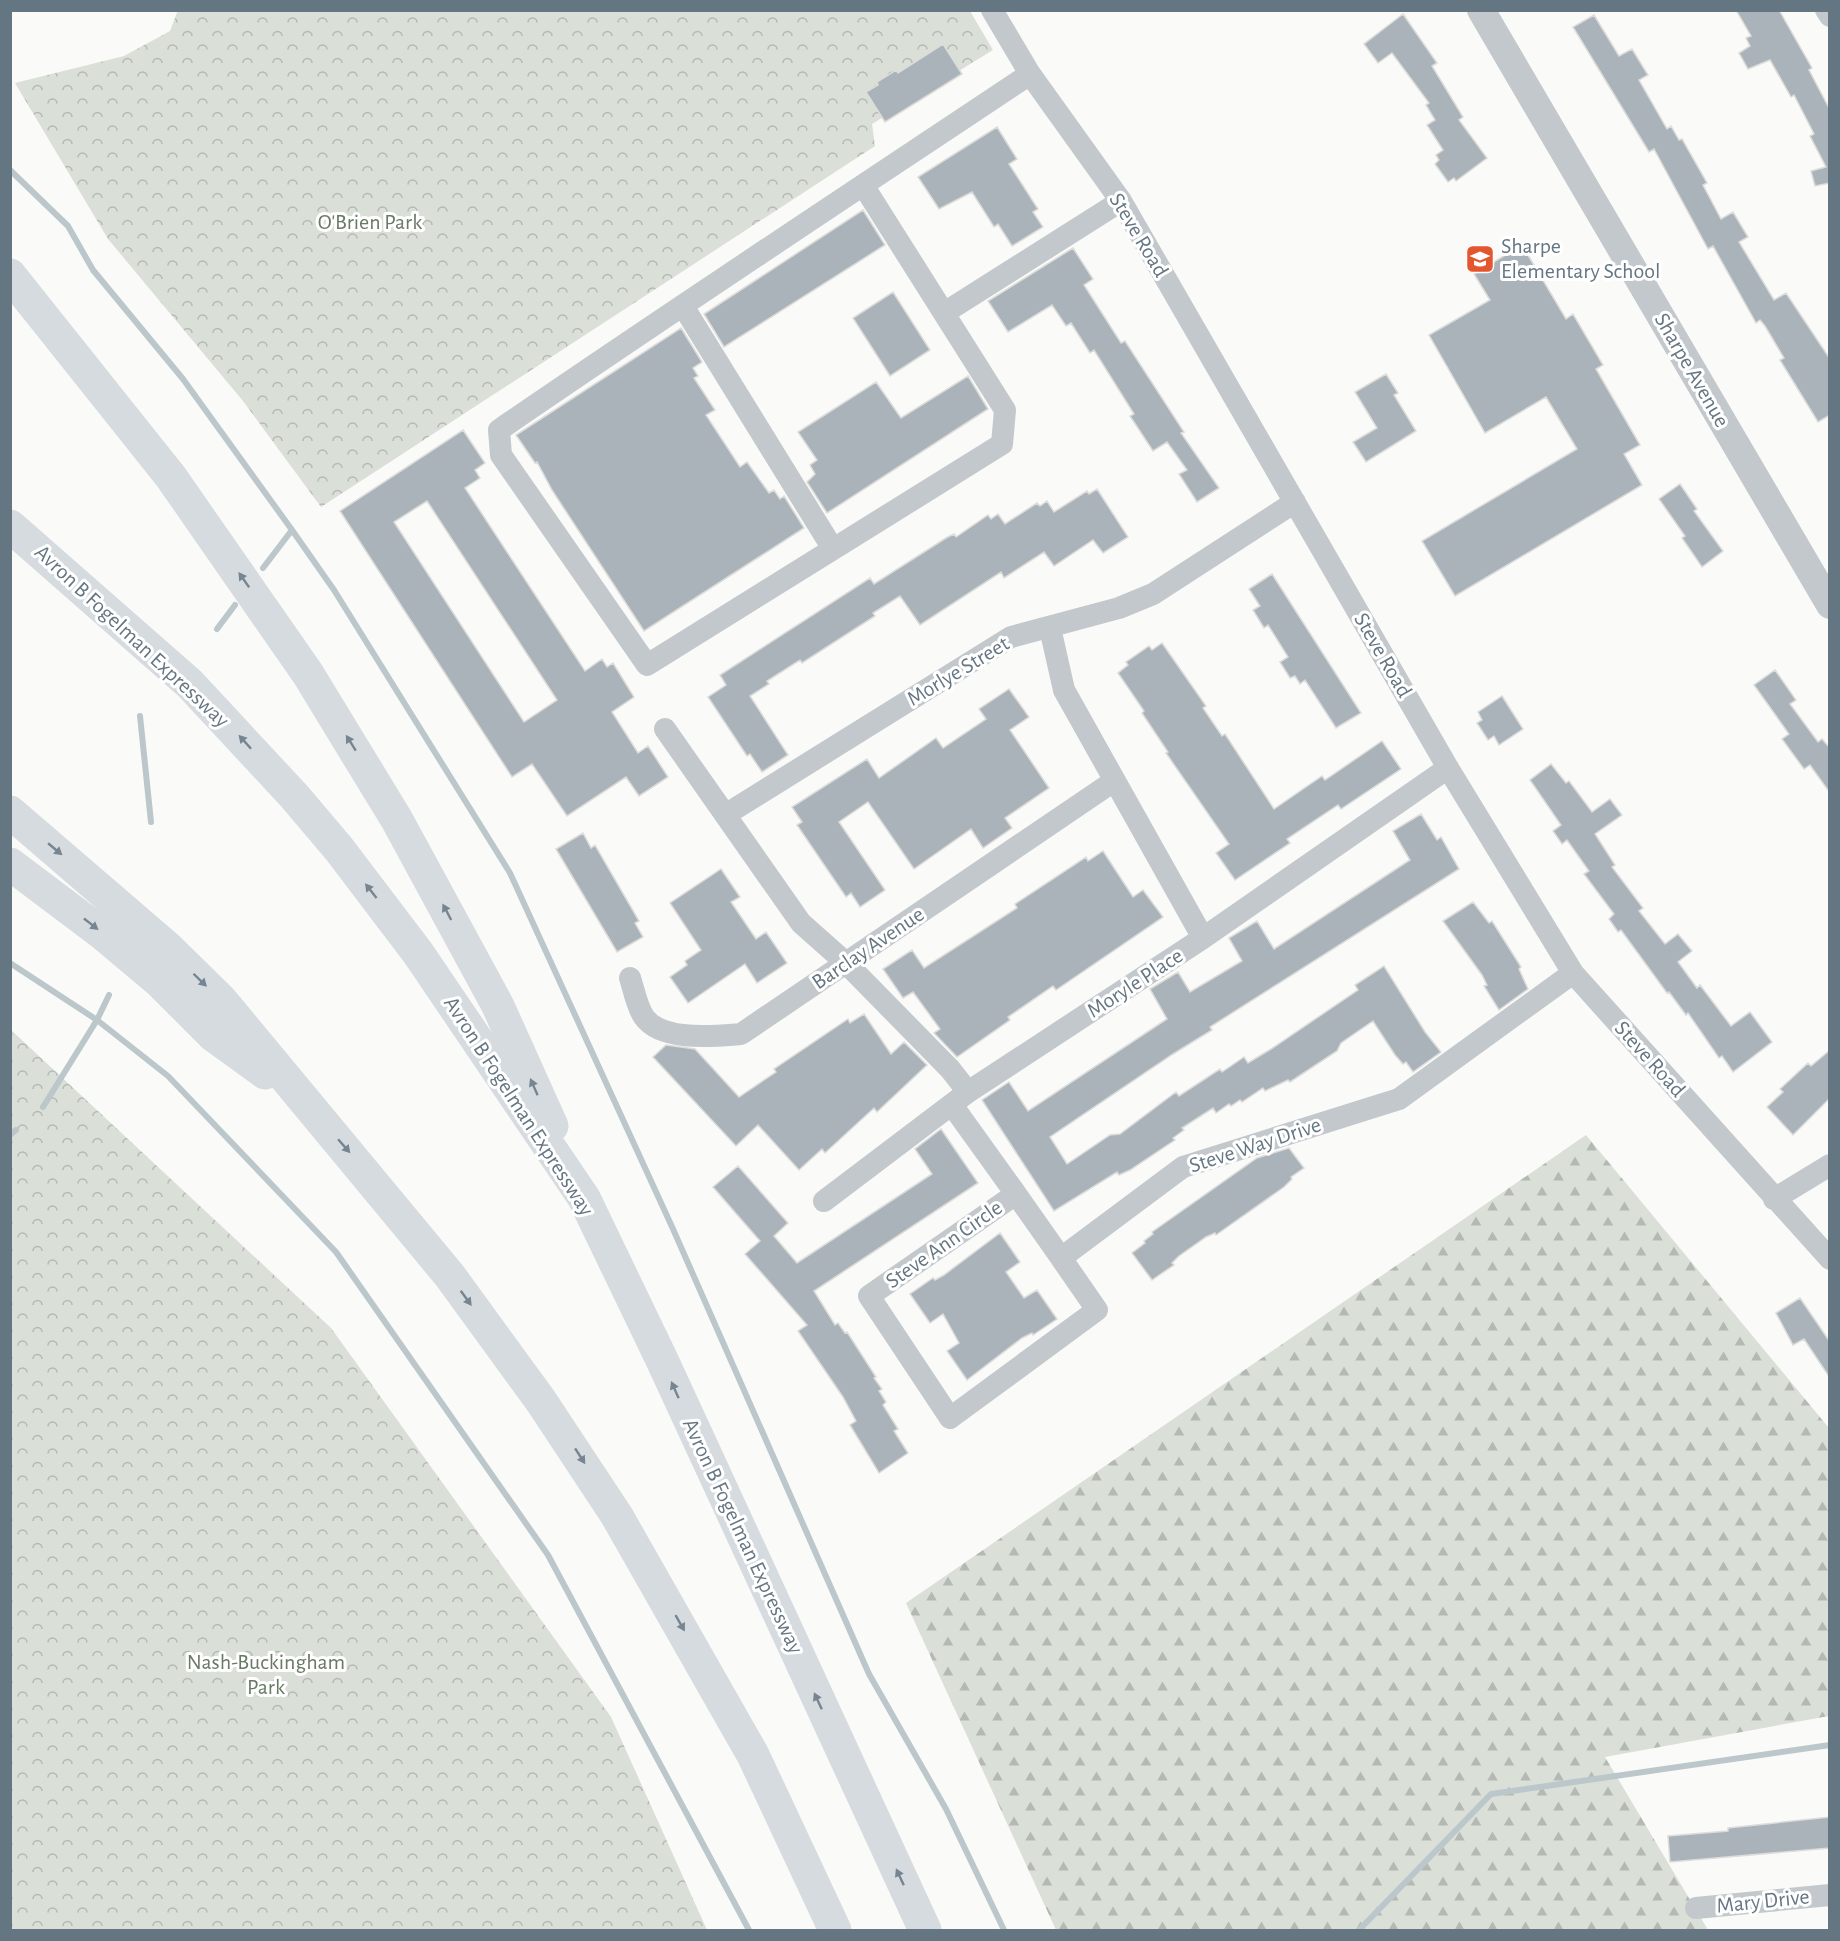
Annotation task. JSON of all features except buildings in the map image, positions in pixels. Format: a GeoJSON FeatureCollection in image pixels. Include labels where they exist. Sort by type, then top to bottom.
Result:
{"type":"FeatureCollection","features":[{"type":"Feature","properties":{"kind":"highway"},"geometry":{"type":"LineString","coordinates":[[16,287],[79,360],[164,469],[308,674],[397,820],[498,1006],[584,1198]]}},
{"type":"Feature","properties":{"kind":"highway","name":"Avron B Fogelman Expressway"},"geometry":{"type":"LineString","coordinates":[[10,526],[190,684],[303,806],[339,849],[418,953],[584,1198],[662,1360],[925,1930]]}},
{"type":"Feature","properties":{"kind":"highway"},"geometry":{"type":"LineString","coordinates":[[10,812],[168,948],[220,1000],[450,1276],[589,1471],[667,1599],[753,1755],[835,1930]]}},
{"type":"Feature","properties":{"kind":"highway"},"geometry":{"type":"LineString","coordinates":[[10,864],[103,934],[159,981],[214,1036],[305,1102]]}},
{"type":"Feature","properties":{"kind":"street","name":"Steve Road"},"geometry":{"type":"LineString","coordinates":[[992,10],[1030,74],[1121,201],[1448,768],[1573,973],[1830,1259]]}},
{"type":"Feature","properties":{"kind":"street","name":"Sharpe Avenue"},"geometry":{"type":"LineString","coordinates":[[1481,10],[1830,605]]}},
{"type":"Feature","properties":{"kind":"street"},"geometry":{"type":"LineString","coordinates":[[1826,10],[1830,16]]}},
{"type":"Feature","properties":{"kind":"street"},"geometry":{"type":"LineString","coordinates":[[863,185],[1005,410],[1002,444],[647,665],[501,455],[499,430],[863,185],[1030,74]]}},
{"type":"Feature","properties":{"kind":"street"},"geometry":{"type":"LineString","coordinates":[[944,313],[1121,201]]}},
{"type":"Feature","properties":{"kind":"street"},"geometry":{"type":"LineString","coordinates":[[683,306],[833,549]]}},
{"type":"Feature","properties":{"kind":"street","name":"Morlye Street"},"geometry":{"type":"LineString","coordinates":[[725,815],[1011,637],[1119,608],[1153,594],[1295,502]]}},
{"type":"Feature","properties":{"kind":"street"},"geometry":{"type":"LineString","coordinates":[[1050,628],[1064,690],[1203,938]]}},
{"type":"Feature","properties":{"kind":"street"},"geometry":{"type":"LineString","coordinates":[[665,729],[801,923],[846,963],[950,1068],[960,1098],[1016,1194]]}},
{"type":"Feature","properties":{"kind":"street","name":"Moryle Place"},"geometry":{"type":"LineString","coordinates":[[824,1201],[960,1098],[1203,938],[1448,768]]}},
{"type":"Feature","properties":{"kind":"street","name":"Barclay Avenue"},"geometry":{"type":"LineString","coordinates":[[630,978],[643,1015],[652,1027],[693,1037],[741,1034],[1114,781]]}},
{"type":"Feature","properties":{"kind":"street","name":"Steve Way Drive"},"geometry":{"type":"LineString","coordinates":[[1061,1258],[1183,1167],[1399,1099],[1573,973]]}},
{"type":"Feature","properties":{"kind":"street"},"geometry":{"type":"LineString","coordinates":[[1774,1199],[1830,1166]]}},
{"type":"Feature","properties":{"kind":"street","name":"Steve Ann Circle"},"geometry":{"type":"LineString","coordinates":[[1016,1194],[1061,1258],[1097,1310],[950,1418],[869,1296],[1016,1194]]}},
{"type":"Feature","properties":{"kind":"street","name":"Mary Drive"},"geometry":{"type":"LineString","coordinates":[[1696,1908],[1830,1895]]}},
{"type":"Feature","properties":{"kind":"green space","name":"O'Brien Park"},"geometry":{"type":"Polygon","coordinates":[[[178,10],[970,11],[993,50],[872,124],[875,146],[321,507],[243,401],[108,239],[15,83],[124,56],[170,31],[178,10]]]}},
{"type":"Feature","properties":{"kind":"green space","name":"Nash-Buckingham Park"},"geometry":{"type":"Polygon","coordinates":[[[11,1030],[331,1328],[611,1717],[707,1930],[11,1930],[11,1030]]]}},
{"type":"Feature","properties":{"kind":"green space"},"geometry":{"type":"Polygon","coordinates":[[[1586,1135],[1829,1428],[1829,1716],[1605,1757],[1708,1930],[1056,1930],[906,1603],[1586,1135]]]}},
{"type":"Feature","properties":{"kind":"waterway"},"geometry":{"type":"LineString","coordinates":[[10,170],[68,226],[93,270],[183,379],[292,530]]}},
{"type":"Feature","properties":{"kind":"waterway"},"geometry":{"type":"LineString","coordinates":[[263,568],[292,530],[334,590],[510,873],[673,1229],[869,1674],[946,1809],[1004,1930]]}},
{"type":"Feature","properties":{"kind":"waterway"},"geometry":{"type":"LineString","coordinates":[[217,629],[235,605]]}},
{"type":"Feature","properties":{"kind":"waterway"},"geometry":{"type":"LineString","coordinates":[[140,716],[151,822]]}},
{"type":"Feature","properties":{"kind":"waterway"},"geometry":{"type":"LineString","coordinates":[[10,963],[97,1020],[168,1076],[336,1252],[548,1555],[749,1930]]}},
{"type":"Feature","properties":{"kind":"waterway"},"geometry":{"type":"LineString","coordinates":[[43,1107],[97,1020],[109,995]]}},
{"type":"Feature","properties":{"kind":"waterway"},"geometry":{"type":"LineString","coordinates":[[10,1135],[16,1130]]}},
{"type":"Feature","properties":{"kind":"waterway"},"geometry":{"type":"LineString","coordinates":[[1359,1930],[1491,1794],[1830,1745]]}},
{"type":"Feature","properties":{"kind":"place","name":"Sharpe Elementary School"},"geometry":{"type":"Point","coordinates":[1480,259]}}]}
